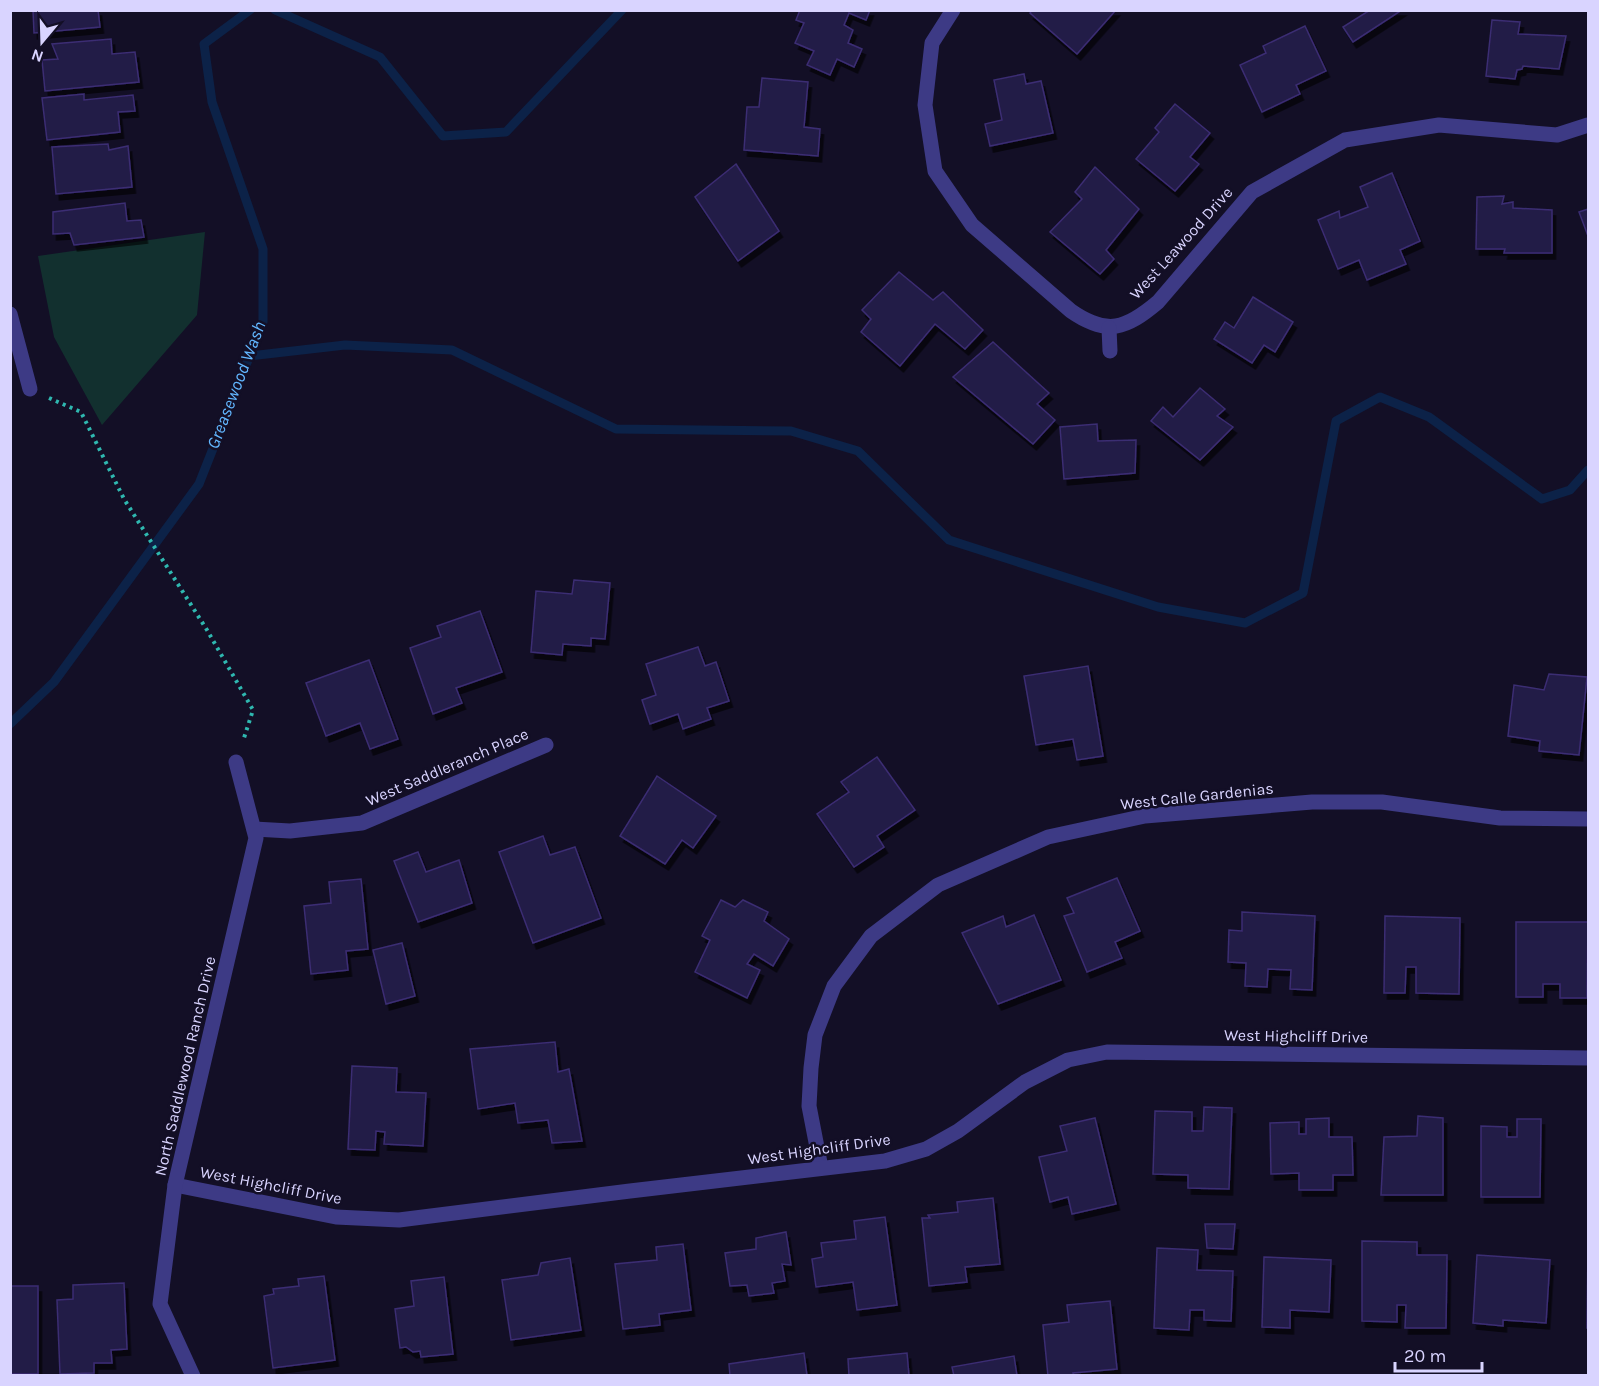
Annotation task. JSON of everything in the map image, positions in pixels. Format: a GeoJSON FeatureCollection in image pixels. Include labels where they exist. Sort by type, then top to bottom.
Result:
{"type":"FeatureCollection","features":[{"type":"Feature","properties":{"kind":"street"},"geometry":{"type":"LineString","coordinates":[[953,10],[932,43],[925,105],[935,171],[972,225],[1082,320],[1109,328],[1110,351]]}},
{"type":"Feature","properties":{"kind":"street","name":"West Leawood Drive"},"geometry":{"type":"LineString","coordinates":[[1109,328],[1144,314],[1158,302],[1252,192],[1345,140],[1438,125],[1557,135],[1588,124]]}},
{"type":"Feature","properties":{"kind":"street"},"geometry":{"type":"LineString","coordinates":[[10,314],[30,389]]}},
{"type":"Feature","properties":{"kind":"street","name":"West Saddleranch Place"},"geometry":{"type":"LineString","coordinates":[[254,829],[290,831],[362,823],[546,745]]}},
{"type":"Feature","properties":{"kind":"street","name":"North Saddlewood Ranch Drive"},"geometry":{"type":"LineString","coordinates":[[193,1376],[160,1304],[175,1185],[256,838],[236,762]]}},
{"type":"Feature","properties":{"kind":"street","name":"West Calle Gardenias"},"geometry":{"type":"LineString","coordinates":[[821,1168],[809,1106],[811,1068],[815,1035],[834,986],[871,936],[939,885],[1048,837],[1145,816],[1312,802],[1382,802],[1500,818],[1588,819]]}},
{"type":"Feature","properties":{"kind":"street","name":"West Highcliff Drive"},"geometry":{"type":"LineString","coordinates":[[175,1185],[336,1217],[399,1220],[885,1161],[926,1149],[958,1131],[1025,1082],[1068,1060],[1107,1052],[1588,1059]]}},
{"type":"Feature","properties":{"kind":"path"},"geometry":{"type":"LineString","coordinates":[[30,389],[81,412],[124,499],[207,630],[254,710],[236,762]]}},
{"type":"Feature","properties":{"kind":"green space"},"geometry":{"type":"Polygon","coordinates":[[[205,232],[197,315],[102,425],[54,337],[38,256],[205,232]]]}},
{"type":"Feature","properties":{"kind":"building"},"geometry":{"type":"Polygon","coordinates":[[[33,10],[98,10],[100,27],[34,33],[33,10]]]}},
{"type":"Feature","properties":{"kind":"building"},"geometry":{"type":"Polygon","coordinates":[[[800,10],[870,10],[866,20],[849,13],[844,25],[853,30],[848,43],[862,49],[854,67],[837,59],[830,75],[807,65],[814,51],[795,43],[804,23],[796,20],[800,10]]]}},
{"type":"Feature","properties":{"kind":"building"},"geometry":{"type":"Polygon","coordinates":[[[1032,10],[1116,10],[1077,54],[1030,13],[1032,10]]]}},
{"type":"Feature","properties":{"kind":"building"},"geometry":{"type":"Polygon","coordinates":[[[1370,10],[1402,10],[1353,42],[1343,27],[1370,10]]]}},
{"type":"Feature","properties":{"kind":"building"},"geometry":{"type":"Polygon","coordinates":[[[1492,20],[1520,22],[1518,34],[1566,36],[1559,69],[1523,66],[1522,69],[1517,70],[1515,79],[1486,76],[1492,20]]]}},
{"type":"Feature","properties":{"kind":"building"},"geometry":{"type":"Polygon","coordinates":[[[1305,26],[1326,71],[1296,85],[1300,94],[1262,112],[1240,65],[1266,53],[1263,46],[1305,26]]]}},
{"type":"Feature","properties":{"kind":"building"},"geometry":{"type":"Polygon","coordinates":[[[111,39],[112,54],[135,52],[139,82],[45,91],[42,60],[58,59],[52,44],[111,39]]]}},
{"type":"Feature","properties":{"kind":"building"},"geometry":{"type":"Polygon","coordinates":[[[1024,74],[1026,84],[1041,81],[1053,133],[990,146],[985,124],[1002,120],[994,80],[1024,74]]]}},
{"type":"Feature","properties":{"kind":"building"},"geometry":{"type":"Polygon","coordinates":[[[762,78],[808,82],[804,127],[820,129],[818,156],[744,150],[747,107],[759,107],[762,78]]]}},
{"type":"Feature","properties":{"kind":"building"},"geometry":{"type":"Polygon","coordinates":[[[84,94],[84,100],[133,95],[135,111],[118,112],[120,132],[47,140],[42,98],[84,94]]]}},
{"type":"Feature","properties":{"kind":"building"},"geometry":{"type":"Polygon","coordinates":[[[1175,104],[1210,133],[1190,157],[1199,164],[1175,191],[1136,159],[1159,132],[1155,128],[1175,104]]]}},
{"type":"Feature","properties":{"kind":"building"},"geometry":{"type":"Polygon","coordinates":[[[108,144],[109,150],[128,146],[132,187],[56,194],[52,147],[108,144]]]}},
{"type":"Feature","properties":{"kind":"building"},"geometry":{"type":"Polygon","coordinates":[[[736,164],[779,231],[738,261],[695,197],[736,164]]]}},
{"type":"Feature","properties":{"kind":"building"},"geometry":{"type":"Polygon","coordinates":[[[1095,167],[1139,209],[1106,250],[1114,259],[1100,274],[1050,232],[1082,199],[1075,192],[1095,167]]]}},
{"type":"Feature","properties":{"kind":"building"},"geometry":{"type":"Polygon","coordinates":[[[1392,173],[1420,241],[1400,250],[1406,264],[1367,280],[1359,260],[1338,269],[1318,220],[1339,211],[1340,218],[1368,207],[1360,187],[1392,173]]]}},
{"type":"Feature","properties":{"kind":"building"},"geometry":{"type":"Polygon","coordinates":[[[1504,196],[1502,204],[1513,202],[1513,208],[1552,210],[1552,253],[1504,253],[1505,249],[1476,249],[1477,197],[1504,196]]]}},
{"type":"Feature","properties":{"kind":"building"},"geometry":{"type":"Polygon","coordinates":[[[125,203],[127,221],[141,220],[144,237],[74,245],[70,233],[53,234],[53,212],[125,203]]]}},
{"type":"Feature","properties":{"kind":"building"},"geometry":{"type":"Polygon","coordinates":[[[1588,209],[1588,236],[1579,212],[1588,209]]]}},
{"type":"Feature","properties":{"kind":"building"},"geometry":{"type":"Polygon","coordinates":[[[899,272],[933,300],[943,292],[983,330],[965,349],[935,324],[900,366],[861,332],[871,319],[862,310],[899,272]]]}},
{"type":"Feature","properties":{"kind":"building"},"geometry":{"type":"Polygon","coordinates":[[[1253,297],[1293,322],[1275,352],[1264,345],[1252,363],[1214,339],[1225,322],[1234,328],[1253,297]]]}},
{"type":"Feature","properties":{"kind":"building"},"geometry":{"type":"Polygon","coordinates":[[[993,342],[1049,393],[1037,404],[1055,420],[1033,444],[953,377],[993,342]]]}},
{"type":"Feature","properties":{"kind":"building"},"geometry":{"type":"Polygon","coordinates":[[[1200,388],[1225,409],[1217,416],[1233,427],[1200,460],[1151,421],[1163,407],[1173,417],[1200,388]]]}},
{"type":"Feature","properties":{"kind":"building"},"geometry":{"type":"Polygon","coordinates":[[[1097,424],[1098,441],[1136,440],[1135,473],[1064,479],[1060,427],[1097,424]]]}},
{"type":"Feature","properties":{"kind":"building"},"geometry":{"type":"Polygon","coordinates":[[[574,580],[610,583],[605,639],[591,638],[591,646],[563,644],[562,655],[531,652],[536,591],[572,594],[574,580]]]}},
{"type":"Feature","properties":{"kind":"building"},"geometry":{"type":"Polygon","coordinates":[[[480,611],[502,672],[456,688],[462,703],[433,714],[410,648],[441,637],[437,626],[480,611]]]}},
{"type":"Feature","properties":{"kind":"building"},"geometry":{"type":"Polygon","coordinates":[[[698,647],[705,666],[716,662],[729,701],[707,708],[711,719],[683,729],[678,714],[650,724],[642,700],[656,695],[646,664],[698,647]]]}},
{"type":"Feature","properties":{"kind":"building"},"geometry":{"type":"Polygon","coordinates":[[[369,660],[398,739],[370,749],[360,723],[326,736],[306,683],[369,660]]]}},
{"type":"Feature","properties":{"kind":"building"},"geometry":{"type":"Polygon","coordinates":[[[1088,666],[1103,756],[1077,760],[1073,739],[1036,745],[1024,676],[1088,666]]]}},
{"type":"Feature","properties":{"kind":"building"},"geometry":{"type":"Polygon","coordinates":[[[1549,674],[1587,677],[1579,755],[1539,751],[1540,741],[1508,736],[1514,685],[1544,690],[1549,674]]]}},
{"type":"Feature","properties":{"kind":"building"},"geometry":{"type":"Polygon","coordinates":[[[877,757],[915,810],[877,836],[884,847],[854,867],[817,814],[849,792],[841,782],[877,757]]]}},
{"type":"Feature","properties":{"kind":"building"},"geometry":{"type":"Polygon","coordinates":[[[657,776],[716,816],[693,848],[682,840],[665,864],[620,836],[657,776]]]}},
{"type":"Feature","properties":{"kind":"building"},"geometry":{"type":"Polygon","coordinates":[[[543,836],[550,855],[575,847],[601,918],[533,943],[499,852],[543,836]]]}},
{"type":"Feature","properties":{"kind":"building"},"geometry":{"type":"Polygon","coordinates":[[[418,852],[426,872],[459,860],[472,903],[418,922],[394,861],[418,852]]]}},
{"type":"Feature","properties":{"kind":"building"},"geometry":{"type":"Polygon","coordinates":[[[1117,878],[1140,931],[1115,942],[1122,958],[1087,972],[1064,916],[1074,913],[1067,898],[1117,878]]]}},
{"type":"Feature","properties":{"kind":"building"},"geometry":{"type":"Polygon","coordinates":[[[361,879],[368,949],[346,951],[348,970],[311,974],[304,906],[331,903],[329,882],[361,879]]]}},
{"type":"Feature","properties":{"kind":"building"},"geometry":{"type":"Polygon","coordinates":[[[721,900],[735,907],[743,900],[768,912],[764,921],[789,939],[773,966],[754,954],[747,964],[760,970],[747,998],[695,972],[710,940],[702,936],[721,900]]]}},
{"type":"Feature","properties":{"kind":"building"},"geometry":{"type":"Polygon","coordinates":[[[1242,912],[1315,916],[1312,990],[1290,989],[1291,970],[1268,969],[1267,987],[1245,986],[1246,963],[1228,962],[1229,930],[1242,931],[1242,912]]]}},
{"type":"Feature","properties":{"kind":"building"},"geometry":{"type":"Polygon","coordinates":[[[1034,915],[1061,980],[998,1004],[962,933],[1003,916],[1006,927],[1034,915]]]}},
{"type":"Feature","properties":{"kind":"building"},"geometry":{"type":"Polygon","coordinates":[[[1385,916],[1460,918],[1459,994],[1416,993],[1416,967],[1406,967],[1405,993],[1384,993],[1385,916]]]}},
{"type":"Feature","properties":{"kind":"building"},"geometry":{"type":"Polygon","coordinates":[[[1516,922],[1588,922],[1587,998],[1560,998],[1560,984],[1543,984],[1543,997],[1516,997],[1516,922]]]}},
{"type":"Feature","properties":{"kind":"building"},"geometry":{"type":"Polygon","coordinates":[[[402,943],[415,996],[386,1004],[373,950],[402,943]]]}},
{"type":"Feature","properties":{"kind":"building"},"geometry":{"type":"Polygon","coordinates":[[[555,1042],[558,1072],[569,1069],[582,1141],[552,1143],[548,1120],[518,1123],[515,1103],[478,1109],[470,1049],[555,1042]]]}},
{"type":"Feature","properties":{"kind":"building"},"geometry":{"type":"Polygon","coordinates":[[[352,1066],[397,1068],[396,1092],[426,1093],[423,1146],[384,1144],[385,1132],[376,1131],[375,1150],[348,1149],[352,1066]]]}},
{"type":"Feature","properties":{"kind":"building"},"geometry":{"type":"Polygon","coordinates":[[[1204,1107],[1232,1108],[1229,1189],[1188,1188],[1188,1175],[1153,1174],[1155,1111],[1192,1112],[1192,1131],[1203,1131],[1204,1107]]]}},
{"type":"Feature","properties":{"kind":"building"},"geometry":{"type":"Polygon","coordinates":[[[1418,1116],[1443,1118],[1443,1195],[1381,1195],[1384,1137],[1417,1136],[1418,1116]]]}},
{"type":"Feature","properties":{"kind":"building"},"geometry":{"type":"Polygon","coordinates":[[[1095,1118],[1116,1204],[1072,1214],[1068,1197],[1050,1202],[1039,1157],[1067,1151],[1060,1126],[1095,1118]]]}},
{"type":"Feature","properties":{"kind":"building"},"geometry":{"type":"Polygon","coordinates":[[[1329,1118],[1329,1137],[1352,1137],[1353,1175],[1333,1175],[1333,1190],[1299,1190],[1299,1173],[1271,1174],[1270,1123],[1299,1122],[1299,1134],[1306,1134],[1306,1119],[1329,1118]]]}},
{"type":"Feature","properties":{"kind":"building"},"geometry":{"type":"Polygon","coordinates":[[[1517,1119],[1541,1119],[1540,1197],[1481,1197],[1481,1126],[1507,1127],[1507,1137],[1517,1137],[1517,1119]]]}},
{"type":"Feature","properties":{"kind":"building"},"geometry":{"type":"Polygon","coordinates":[[[993,1198],[1000,1264],[965,1267],[967,1282],[929,1286],[922,1218],[930,1218],[928,1215],[958,1212],[957,1202],[993,1198]]]}},
{"type":"Feature","properties":{"kind":"building"},"geometry":{"type":"Polygon","coordinates":[[[885,1217],[897,1305],[857,1310],[853,1282],[816,1287],[812,1259],[823,1257],[821,1243],[856,1239],[854,1221],[885,1217]]]}},
{"type":"Feature","properties":{"kind":"building"},"geometry":{"type":"Polygon","coordinates":[[[1205,1224],[1235,1224],[1233,1249],[1207,1248],[1205,1224]]]}},
{"type":"Feature","properties":{"kind":"building"},"geometry":{"type":"Polygon","coordinates":[[[786,1232],[791,1265],[782,1264],[785,1281],[772,1283],[774,1293],[749,1296],[747,1285],[730,1286],[725,1253],[756,1249],[756,1238],[786,1232]]]}},
{"type":"Feature","properties":{"kind":"building"},"geometry":{"type":"Polygon","coordinates":[[[1362,1241],[1417,1242],[1417,1255],[1447,1255],[1446,1328],[1405,1328],[1406,1305],[1397,1305],[1397,1322],[1362,1321],[1362,1241]]]}},
{"type":"Feature","properties":{"kind":"building"},"geometry":{"type":"Polygon","coordinates":[[[683,1244],[691,1310],[659,1314],[660,1325],[623,1329],[615,1264],[657,1260],[656,1247],[683,1244]]]}},
{"type":"Feature","properties":{"kind":"building"},"geometry":{"type":"Polygon","coordinates":[[[1588,1244],[1588,1328],[1587,1328],[1588,1244]]]}},
{"type":"Feature","properties":{"kind":"building"},"geometry":{"type":"Polygon","coordinates":[[[1157,1248],[1198,1250],[1197,1270],[1233,1271],[1231,1321],[1204,1320],[1204,1310],[1190,1310],[1189,1330],[1154,1328],[1157,1248]]]}},
{"type":"Feature","properties":{"kind":"building"},"geometry":{"type":"Polygon","coordinates":[[[1477,1255],[1550,1260],[1546,1323],[1503,1320],[1503,1326],[1473,1323],[1477,1255]]]}},
{"type":"Feature","properties":{"kind":"building"},"geometry":{"type":"Polygon","coordinates":[[[1264,1257],[1331,1260],[1329,1312],[1290,1310],[1290,1328],[1262,1327],[1264,1257]]]}},
{"type":"Feature","properties":{"kind":"building"},"geometry":{"type":"Polygon","coordinates":[[[570,1258],[581,1330],[511,1340],[502,1280],[538,1275],[541,1263],[570,1258]]]}},
{"type":"Feature","properties":{"kind":"building"},"geometry":{"type":"Polygon","coordinates":[[[324,1276],[335,1360],[273,1368],[264,1296],[274,1294],[273,1289],[299,1286],[298,1279],[324,1276]]]}},
{"type":"Feature","properties":{"kind":"building"},"geometry":{"type":"Polygon","coordinates":[[[444,1277],[453,1354],[421,1357],[420,1351],[413,1352],[406,1347],[400,1348],[395,1309],[414,1306],[411,1281],[444,1277]]]}},
{"type":"Feature","properties":{"kind":"building"},"geometry":{"type":"Polygon","coordinates":[[[124,1283],[127,1349],[111,1350],[112,1363],[94,1363],[94,1373],[60,1374],[57,1300],[73,1299],[73,1285],[124,1283]]]}},
{"type":"Feature","properties":{"kind":"building"},"geometry":{"type":"Polygon","coordinates":[[[10,1286],[38,1286],[38,1374],[10,1374],[10,1286]]]}},
{"type":"Feature","properties":{"kind":"building"},"geometry":{"type":"Polygon","coordinates":[[[1110,1301],[1117,1369],[1073,1373],[1074,1376],[1048,1376],[1043,1325],[1069,1322],[1067,1305],[1110,1301]]]}},
{"type":"Feature","properties":{"kind":"building"},"geometry":{"type":"Polygon","coordinates":[[[804,1353],[807,1376],[730,1376],[729,1364],[804,1353]]]}},
{"type":"Feature","properties":{"kind":"building"},"geometry":{"type":"Polygon","coordinates":[[[907,1353],[909,1376],[849,1376],[848,1359],[907,1353]]]}},
{"type":"Feature","properties":{"kind":"building"},"geometry":{"type":"Polygon","coordinates":[[[1014,1356],[1017,1376],[954,1376],[952,1367],[1014,1356]]]}},
{"type":"Feature","properties":{"kind":"waterway","name":"Greasewood Wash"},"geometry":{"type":"LineString","coordinates":[[10,724],[54,682],[199,484],[263,322],[263,249],[212,102],[204,44],[250,10]]}},
{"type":"Feature","properties":{"kind":"waterway","name":"Greasewood Wash"},"geometry":{"type":"LineString","coordinates":[[275,10],[380,57],[443,136],[506,132],[622,10]]}},
{"type":"Feature","properties":{"kind":"waterway"},"geometry":{"type":"LineString","coordinates":[[249,356],[345,345],[452,350],[616,429],[791,431],[858,451],[949,540],[1158,607],[1245,623],[1303,593],[1336,421],[1380,397],[1429,417],[1542,499],[1570,490],[1588,470]]}}]}
